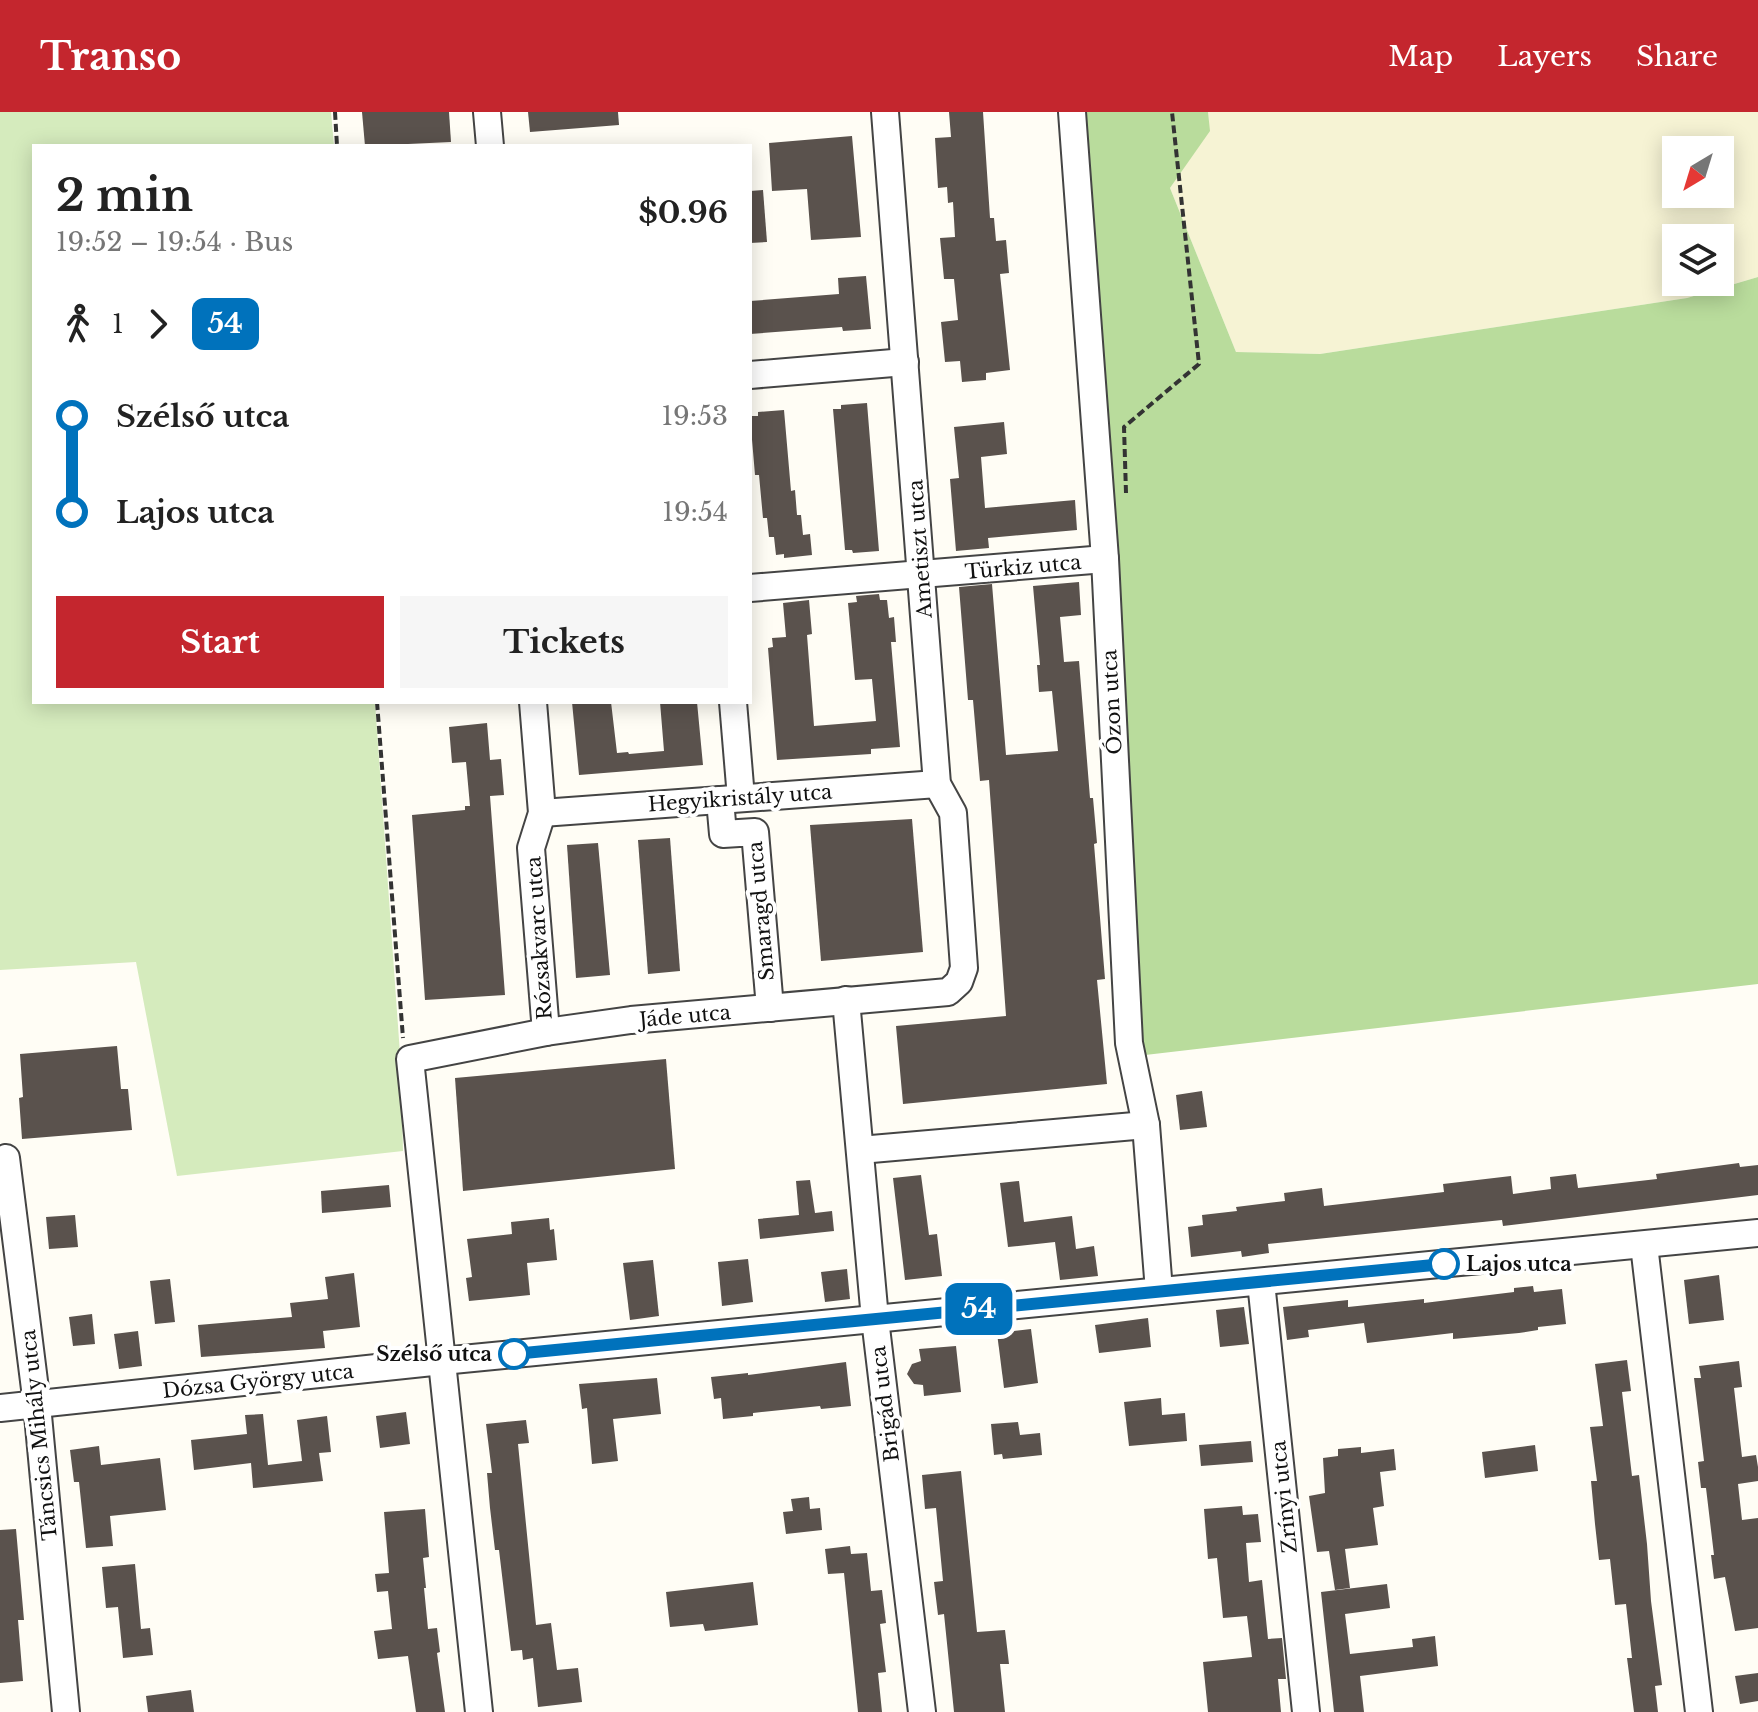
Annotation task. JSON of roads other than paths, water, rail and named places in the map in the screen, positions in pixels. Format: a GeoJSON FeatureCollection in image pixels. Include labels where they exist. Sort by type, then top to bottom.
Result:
{"type":"FeatureCollection","features":[{"type":"Feature","properties":{"kind":"street"},"geometry":{"type":"LineString","coordinates":[[487,112],[490,144]]}},
{"type":"Feature","properties":{"kind":"street","name":"Ametiszt utca"},"geometry":{"type":"LineString","coordinates":[[885,112],[937,784],[953,813],[964,968],[959,982]]}},
{"type":"Feature","properties":{"kind":"street","name":"Ózon utca"},"geometry":{"type":"LineString","coordinates":[[1072,112],[1105,559],[1129,1043],[1146,1125],[1159,1291]]}},
{"type":"Feature","properties":{"kind":"street"},"geometry":{"type":"LineString","coordinates":[[752,375],[905,362]]}},
{"type":"Feature","properties":{"kind":"street","name":"Türkiz utca"},"geometry":{"type":"LineString","coordinates":[[752,588],[1105,559]]}},
{"type":"Feature","properties":{"kind":"street","name":"Rózsakvarc utca"},"geometry":{"type":"LineString","coordinates":[[533,704],[542,813],[531,848],[546,1032]]}},
{"type":"Feature","properties":{"kind":"street"},"geometry":{"type":"LineString","coordinates":[[730,799],[733,704]]}},
{"type":"Feature","properties":{"kind":"street","name":"Hegyikristály utca"},"geometry":{"type":"LineString","coordinates":[[542,813],[937,784]]}},
{"type":"Feature","properties":{"kind":"street","name":"Smaragd utca"},"geometry":{"type":"LineString","coordinates":[[730,799],[723,834],[755,832],[770,1008]]}},
{"type":"Feature","properties":{"kind":"street","name":"Jáde utca"},"geometry":{"type":"LineString","coordinates":[[442,1361],[410,1059],[546,1032],[631,1020],[948,992],[959,982]]}},
{"type":"Feature","properties":{"kind":"street","name":"Brigád utca"},"geometry":{"type":"LineString","coordinates":[[846,1000],[875,1319],[922,1712]]}},
{"type":"Feature","properties":{"kind":"street"},"geometry":{"type":"LineString","coordinates":[[860,1150],[1146,1125]]}},
{"type":"Feature","properties":{"kind":"street","name":"Táncsics Mihály utca"},"geometry":{"type":"LineString","coordinates":[[6,1158],[37,1405],[66,1712]]}},
{"type":"Feature","properties":{"kind":"street","name":"Dózsa György utca"},"geometry":{"type":"LineString","coordinates":[[0,1408],[442,1361],[1758,1233]]}},
{"type":"Feature","properties":{"kind":"street"},"geometry":{"type":"LineString","coordinates":[[1644,1245],[1699,1712]]}},
{"type":"Feature","properties":{"kind":"street","name":"Zrínyi utca"},"geometry":{"type":"LineString","coordinates":[[1261,1282],[1306,1712]]}},
{"type":"Feature","properties":{"kind":"street"},"geometry":{"type":"LineString","coordinates":[[442,1361],[479,1712]]}},
{"type":"Feature","properties":{"kind":"place","name":"Lajos utca"},"geometry":{"type":"Point","coordinates":[1444,1264]}},
{"type":"Feature","properties":{"kind":"place","name":"Szélső utca"},"geometry":{"type":"Point","coordinates":[514,1354]}}]}
